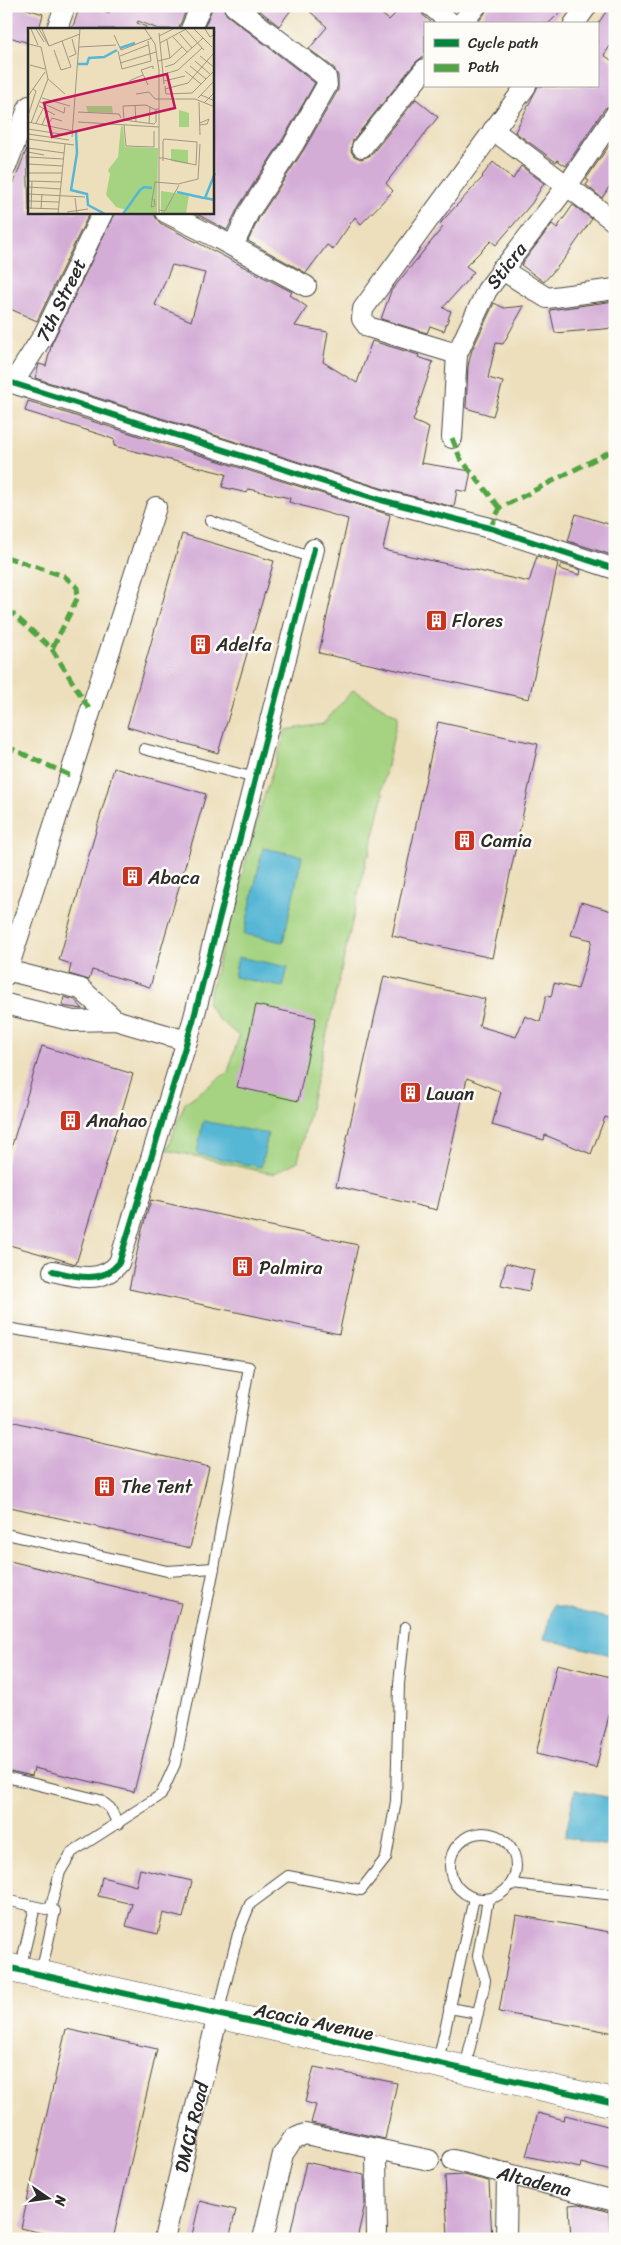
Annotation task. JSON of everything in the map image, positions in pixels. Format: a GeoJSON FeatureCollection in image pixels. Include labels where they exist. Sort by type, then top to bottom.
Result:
{"type":"FeatureCollection","features":[{"type":"Feature","properties":{"kind":"street"},"geometry":{"type":"LineString","coordinates":[[57,28],[65,6]]}},
{"type":"Feature","properties":{"kind":"street"},"geometry":{"type":"LineString","coordinates":[[191,28],[202,6]]}},
{"type":"Feature","properties":{"kind":"street"},"geometry":{"type":"LineString","coordinates":[[233,246],[249,212],[294,145],[327,85],[326,78],[320,72],[234,6]]}},
{"type":"Feature","properties":{"kind":"street"},"geometry":{"type":"LineString","coordinates":[[431,6],[450,22]]}},
{"type":"Feature","properties":{"kind":"street"},"geometry":{"type":"LineString","coordinates":[[463,22],[476,6]]}},
{"type":"Feature","properties":{"kind":"street"},"geometry":{"type":"LineString","coordinates":[[575,22],[587,6]]}},
{"type":"Feature","properties":{"kind":"street"},"geometry":{"type":"LineString","coordinates":[[362,147],[424,69]]}},
{"type":"Feature","properties":{"kind":"street"},"geometry":{"type":"LineString","coordinates":[[457,354],[368,327],[362,319],[363,309],[524,88]]}},
{"type":"Feature","properties":{"kind":"street"},"geometry":{"type":"LineString","coordinates":[[6,168],[28,109]]}},
{"type":"Feature","properties":{"kind":"street","name":"Sticra"},"geometry":{"type":"LineString","coordinates":[[452,438],[457,354],[487,290],[501,269],[568,186],[615,115]]}},
{"type":"Feature","properties":{"kind":"street"},"geometry":{"type":"LineString","coordinates":[[493,130],[615,222]]}},
{"type":"Feature","properties":{"kind":"street","name":"7th Street"},"geometry":{"type":"LineString","coordinates":[[10,382],[43,336],[102,214]]}},
{"type":"Feature","properties":{"kind":"street"},"geometry":{"type":"LineString","coordinates":[[169,214],[306,286]]}},
{"type":"Feature","properties":{"kind":"street"},"geometry":{"type":"LineString","coordinates":[[501,269],[547,298],[615,289]]}},
{"type":"Feature","properties":{"kind":"street"},"geometry":{"type":"LineString","coordinates":[[10,382],[372,497],[434,515],[490,528],[615,569]]}},
{"type":"Feature","properties":{"kind":"street"},"geometry":{"type":"LineString","coordinates":[[115,1020],[81,989],[7,972],[156,506]]}},
{"type":"Feature","properties":{"kind":"street"},"geometry":{"type":"LineString","coordinates":[[54,1271],[84,1278],[99,1276],[113,1270],[119,1263],[187,1041],[313,553]]}},
{"type":"Feature","properties":{"kind":"street"},"geometry":{"type":"LineString","coordinates":[[6,1004],[74,1021],[115,1020],[187,1041]]}},
{"type":"Feature","properties":{"kind":"street","name":"Acacia Avenue"},"geometry":{"type":"LineString","coordinates":[[22,1971],[615,2104]]}},
{"type":"Feature","properties":{"kind":"street","name":"DMCI Road"},"geometry":{"type":"LineString","coordinates":[[164,2239],[218,2015]]}},
{"type":"Feature","properties":{"kind":"street"},"geometry":{"type":"LineString","coordinates":[[263,2239],[283,2154],[293,2139],[306,2134],[429,2160]]}},
{"type":"Feature","properties":{"kind":"street"},"geometry":{"type":"LineString","coordinates":[[376,2150],[377,2239]]}},
{"type":"Feature","properties":{"kind":"street","name":"Altadena"},"geometry":{"type":"LineString","coordinates":[[453,2160],[615,2201]]}},
{"type":"Feature","properties":{"kind":"street"},"geometry":{"type":"LineString","coordinates":[[506,2239],[507,2173]]}},
{"type":"Feature","properties":{"kind":"lane"},"geometry":{"type":"LineString","coordinates":[[210,520],[313,553]]}},
{"type":"Feature","properties":{"kind":"lane"},"geometry":{"type":"LineString","coordinates":[[144,749],[255,778]]}},
{"type":"Feature","properties":{"kind":"lane"},"geometry":{"type":"LineString","coordinates":[[6,1328],[249,1367],[214,1568],[175,1764],[161,1794],[118,1824],[72,1852],[60,1872],[53,1910],[22,1971]]}},
{"type":"Feature","properties":{"kind":"lane"},"geometry":{"type":"LineString","coordinates":[[6,1534],[167,1571],[214,1568]]}},
{"type":"Feature","properties":{"kind":"lane"},"geometry":{"type":"LineString","coordinates":[[218,2015],[238,1934],[250,1904],[288,1876],[361,1890],[386,1858],[396,1800],[399,1684],[406,1627]]}},
{"type":"Feature","properties":{"kind":"lane"},"geometry":{"type":"LineString","coordinates":[[6,1777],[100,1800],[110,1808],[118,1824]]}},
{"type":"Feature","properties":{"kind":"lane"},"geometry":{"type":"LineString","coordinates":[[486,1832],[499,1836],[510,1845],[516,1857],[516,1871],[511,1884],[501,1894],[488,1899],[474,1898],[463,1892],[455,1883],[451,1872],[451,1860],[455,1848],[463,1839],[474,1834],[486,1832]]}},
{"type":"Feature","properties":{"kind":"lane"},"geometry":{"type":"LineString","coordinates":[[511,1884],[615,1895]]}},
{"type":"Feature","properties":{"kind":"lane"},"geometry":{"type":"LineString","coordinates":[[437,2064],[474,1898]]}},
{"type":"Feature","properties":{"kind":"lane"},"geometry":{"type":"LineString","coordinates":[[465,2069],[485,1980],[478,1956],[488,1899]]}},
{"type":"Feature","properties":{"kind":"lane"},"geometry":{"type":"LineString","coordinates":[[6,1900],[53,1910]]}},
{"type":"Feature","properties":{"kind":"lane"},"geometry":{"type":"LineString","coordinates":[[22,1971],[35,1907]]}},
{"type":"Feature","properties":{"kind":"lane"},"geometry":{"type":"LineString","coordinates":[[450,2008],[478,2013]]}},
{"type":"Feature","properties":{"kind":"green space"},"geometry":{"type":"Polygon","coordinates":[[[353,690],[398,716],[381,792],[384,793],[369,856],[367,856],[298,1161],[273,1174],[167,1150],[185,1103],[228,1072],[239,1036],[218,1019],[207,1003],[260,809],[286,730],[323,724],[353,690]]]}},
{"type":"Feature","properties":{"kind":"water"},"geometry":{"type":"Polygon","coordinates":[[[263,848],[302,856],[283,942],[244,934],[263,848]]]}},
{"type":"Feature","properties":{"kind":"water"},"geometry":{"type":"Polygon","coordinates":[[[238,957],[288,967],[283,987],[234,977],[238,957]]]}},
{"type":"Feature","properties":{"kind":"water"},"geometry":{"type":"Polygon","coordinates":[[[203,1121],[268,1134],[261,1167],[197,1154],[203,1121]]]}},
{"type":"Feature","properties":{"kind":"water"},"geometry":{"type":"Polygon","coordinates":[[[553,1605],[615,1620],[615,1656],[544,1639],[553,1605]]]}},
{"type":"Feature","properties":{"kind":"water"},"geometry":{"type":"Polygon","coordinates":[[[575,1790],[615,1799],[615,1848],[565,1837],[575,1790]]]}},
{"type":"Feature","properties":{"kind":"building"},"geometry":{"type":"Polygon","coordinates":[[[6,6],[18,6],[43,14],[39,28],[28,28],[28,43],[6,36],[6,6]]]}},
{"type":"Feature","properties":{"kind":"building"},"geometry":{"type":"Polygon","coordinates":[[[80,6],[90,6],[109,13],[110,11],[102,9],[103,6],[188,6],[178,28],[156,28],[138,21],[137,23],[146,28],[72,28],[80,6]]]}},
{"type":"Feature","properties":{"kind":"building"},"geometry":{"type":"Polygon","coordinates":[[[213,6],[222,6],[227,15],[315,83],[283,139],[239,206],[227,230],[197,214],[214,214],[214,28],[204,28],[213,6]]]}},
{"type":"Feature","properties":{"kind":"building"},"geometry":{"type":"Polygon","coordinates":[[[254,6],[294,6],[279,26],[254,6]]]}},
{"type":"Feature","properties":{"kind":"building"},"geometry":{"type":"Polygon","coordinates":[[[304,6],[372,6],[389,20],[403,6],[419,6],[423,15],[431,22],[424,22],[424,56],[416,62],[353,140],[351,151],[354,156],[361,159],[371,155],[416,99],[438,117],[386,183],[393,191],[361,224],[355,217],[333,249],[327,245],[306,273],[248,241],[259,218],[303,151],[338,90],[338,76],[334,68],[309,49],[327,27],[304,6]]]}},
{"type":"Feature","properties":{"kind":"building"},"geometry":{"type":"Polygon","coordinates":[[[488,6],[566,6],[550,22],[478,22],[488,6]]]}},
{"type":"Feature","properties":{"kind":"building"},"geometry":{"type":"Polygon","coordinates":[[[610,6],[615,6],[615,39],[604,55],[615,63],[615,103],[605,108],[566,166],[557,160],[556,162],[515,132],[537,88],[598,88],[598,24],[610,6]]]}},
{"type":"Feature","properties":{"kind":"building"},"geometry":{"type":"Polygon","coordinates":[[[6,111],[13,114],[7,130],[6,129],[6,111]]]}},
{"type":"Feature","properties":{"kind":"building"},"geometry":{"type":"Polygon","coordinates":[[[615,137],[615,178],[602,198],[586,185],[589,181],[586,179],[615,137]]]}},
{"type":"Feature","properties":{"kind":"building"},"geometry":{"type":"Polygon","coordinates":[[[27,148],[28,214],[89,214],[37,321],[6,307],[6,217],[11,185],[13,185],[27,148]]]}},
{"type":"Feature","properties":{"kind":"building"},"geometry":{"type":"Polygon","coordinates":[[[493,162],[513,179],[521,166],[544,183],[532,203],[496,245],[491,241],[466,266],[474,272],[443,308],[451,311],[444,331],[430,326],[427,333],[381,319],[391,291],[443,227],[440,224],[483,177],[493,162]]]}},
{"type":"Feature","properties":{"kind":"building"},"geometry":{"type":"Polygon","coordinates":[[[573,205],[592,219],[565,258],[544,282],[521,265],[552,224],[557,228],[573,205]]]}},
{"type":"Feature","properties":{"kind":"building"},"geometry":{"type":"Polygon","coordinates":[[[114,214],[154,214],[160,223],[292,292],[290,295],[307,307],[295,326],[328,332],[323,362],[357,383],[372,341],[419,355],[418,357],[433,362],[413,421],[429,428],[421,463],[471,471],[467,492],[457,490],[454,507],[384,489],[35,378],[39,364],[46,366],[52,343],[114,214]],[[172,265],[155,305],[191,321],[205,273],[172,265]]]}},
{"type":"Feature","properties":{"kind":"building"},"geometry":{"type":"Polygon","coordinates":[[[615,301],[615,328],[555,333],[550,310],[615,301]]]}},
{"type":"Feature","properties":{"kind":"building"},"geometry":{"type":"Polygon","coordinates":[[[494,303],[504,308],[524,306],[503,344],[496,343],[488,378],[503,382],[493,416],[466,408],[468,366],[472,350],[494,303]]]}},
{"type":"Feature","properties":{"kind":"building","name":"Flores"},"geometry":{"type":"Polygon","coordinates":[[[28,401],[390,515],[383,550],[529,582],[537,556],[558,563],[529,699],[319,653],[348,519],[289,502],[290,498],[248,489],[247,493],[222,487],[226,474],[114,446],[115,440],[25,411],[28,401]]]}},
{"type":"Feature","properties":{"kind":"building"},"geometry":{"type":"Polygon","coordinates":[[[576,514],[615,526],[615,556],[568,541],[576,514]]]}},
{"type":"Feature","properties":{"kind":"building","name":"Adelfa"},"geometry":{"type":"Polygon","coordinates":[[[182,534],[274,561],[218,753],[127,727],[182,534]]]}},
{"type":"Feature","properties":{"kind":"building"},"geometry":{"type":"Polygon","coordinates":[[[561,564],[581,570],[580,575],[559,569],[561,564]]]}},
{"type":"Feature","properties":{"kind":"building","name":"Camia"},"geometry":{"type":"Polygon","coordinates":[[[438,722],[538,744],[492,958],[392,936],[438,722]]]}},
{"type":"Feature","properties":{"kind":"building","name":"Abaca"},"geometry":{"type":"Polygon","coordinates":[[[114,768],[206,794],[150,987],[92,970],[89,980],[69,974],[71,964],[59,960],[114,768]]]}},
{"type":"Feature","properties":{"kind":"building"},"geometry":{"type":"Polygon","coordinates":[[[581,902],[615,912],[615,1120],[605,1117],[591,1154],[545,1135],[544,1140],[492,1125],[501,1092],[467,1078],[437,1210],[336,1186],[384,976],[485,999],[479,1026],[516,1037],[525,1016],[540,1022],[546,996],[551,997],[554,983],[578,989],[592,940],[571,935],[581,902]]]}},
{"type":"Feature","properties":{"kind":"building"},"geometry":{"type":"Polygon","coordinates":[[[64,997],[75,1000],[83,1009],[62,1006],[64,997]]]}},
{"type":"Feature","properties":{"kind":"building"},"geometry":{"type":"Polygon","coordinates":[[[256,1005],[316,1018],[298,1101],[237,1087],[256,1005]]]}},
{"type":"Feature","properties":{"kind":"building","name":"Anahao"},"geometry":{"type":"Polygon","coordinates":[[[42,1046],[133,1074],[76,1264],[6,1244],[6,1165],[42,1046]]]}},
{"type":"Feature","properties":{"kind":"building","name":"Palmira"},"geometry":{"type":"Polygon","coordinates":[[[151,1200],[358,1245],[339,1334],[129,1289],[142,1230],[151,1200]]]}},
{"type":"Feature","properties":{"kind":"building"},"geometry":{"type":"Polygon","coordinates":[[[506,1263],[534,1270],[529,1291],[501,1285],[506,1263]]]}},
{"type":"Feature","properties":{"kind":"building","name":"The Tent"},"geometry":{"type":"Polygon","coordinates":[[[6,1420],[209,1467],[190,1548],[6,1506],[6,1420]]]}},
{"type":"Feature","properties":{"kind":"building"},"geometry":{"type":"Polygon","coordinates":[[[6,1560],[181,1603],[134,1792],[34,1768],[32,1776],[6,1770],[6,1560]]]}},
{"type":"Feature","properties":{"kind":"building"},"geometry":{"type":"Polygon","coordinates":[[[557,1664],[615,1678],[615,1691],[596,1768],[536,1754],[557,1664]]]}},
{"type":"Feature","properties":{"kind":"building"},"geometry":{"type":"Polygon","coordinates":[[[140,1869],[192,1881],[183,1918],[163,1913],[158,1934],[126,1926],[132,1904],[98,1896],[102,1877],[136,1886],[140,1869]]]}},
{"type":"Feature","properties":{"kind":"building"},"geometry":{"type":"Polygon","coordinates":[[[516,1915],[615,1933],[615,2033],[499,2012],[516,1915]]]}},
{"type":"Feature","properties":{"kind":"building"},"geometry":{"type":"Polygon","coordinates":[[[66,2029],[157,2049],[113,2239],[67,2239],[21,2228],[66,2029]]]}},
{"type":"Feature","properties":{"kind":"building"},"geometry":{"type":"Polygon","coordinates":[[[314,2067],[397,2083],[385,2139],[311,2123],[316,2105],[305,2102],[314,2067]]]}},
{"type":"Feature","properties":{"kind":"building"},"geometry":{"type":"Polygon","coordinates":[[[538,2113],[564,2120],[565,2115],[615,2128],[615,2172],[581,2163],[580,2168],[526,2156],[538,2113]]]}},
{"type":"Feature","properties":{"kind":"building"},"geometry":{"type":"Polygon","coordinates":[[[306,2162],[364,2175],[365,2203],[357,2239],[289,2239],[306,2162]]]}},
{"type":"Feature","properties":{"kind":"building"},"geometry":{"type":"Polygon","coordinates":[[[464,2175],[489,2181],[492,2239],[448,2239],[445,2176],[464,2175]]]}},
{"type":"Feature","properties":{"kind":"building"},"geometry":{"type":"Polygon","coordinates":[[[200,2201],[236,2210],[229,2239],[191,2239],[200,2201]]]}},
{"type":"Feature","properties":{"kind":"building"},"geometry":{"type":"Polygon","coordinates":[[[580,2204],[609,2212],[610,2238],[571,2239],[569,2205],[580,2204]]]}},
{"type":"Feature","properties":{"kind":"marked path"},"geometry":{"type":"LineString","coordinates":[[452,438],[460,458],[500,508]]}},
{"type":"Feature","properties":{"kind":"marked path"},"geometry":{"type":"LineString","coordinates":[[490,528],[500,508],[615,449]]}},
{"type":"Feature","properties":{"kind":"marked path"},"geometry":{"type":"LineString","coordinates":[[6,557],[64,576],[77,587],[78,597],[52,649]]}},
{"type":"Feature","properties":{"kind":"marked path"},"geometry":{"type":"LineString","coordinates":[[6,611],[13,614],[52,649],[91,712]]}},
{"type":"Feature","properties":{"kind":"marked path"},"geometry":{"type":"LineString","coordinates":[[6,746],[71,776]]}},
{"type":"Feature","properties":{"kind":"cycle path"},"geometry":{"type":"LineString","coordinates":[[6,381],[381,500],[490,528],[615,569]]}},
{"type":"Feature","properties":{"kind":"cycle path"},"geometry":{"type":"LineString","coordinates":[[53,1271],[89,1277],[105,1274],[119,1263],[193,1021],[314,549]]}},
{"type":"Feature","properties":{"kind":"cycle path"},"geometry":{"type":"LineString","coordinates":[[6,1967],[615,2103]]}},
{"type":"Feature","properties":{"kind":"place","name":"Flores"},"geometry":{"type":"Point","coordinates":[436,620]}},
{"type":"Feature","properties":{"kind":"place","name":"Adelfa"},"geometry":{"type":"Point","coordinates":[200,644]}},
{"type":"Feature","properties":{"kind":"place","name":"Camia"},"geometry":{"type":"Point","coordinates":[465,840]}},
{"type":"Feature","properties":{"kind":"place","name":"Abaca"},"geometry":{"type":"Point","coordinates":[132,877]}},
{"type":"Feature","properties":{"kind":"place","name":"Lauan"},"geometry":{"type":"Point","coordinates":[410,1093]}},
{"type":"Feature","properties":{"kind":"place","name":"Anahao"},"geometry":{"type":"Point","coordinates":[70,1120]}},
{"type":"Feature","properties":{"kind":"place","name":"Palmira"},"geometry":{"type":"Point","coordinates":[243,1267]}},
{"type":"Feature","properties":{"kind":"place","name":"The Tent"},"geometry":{"type":"Point","coordinates":[105,1486]}}]}
